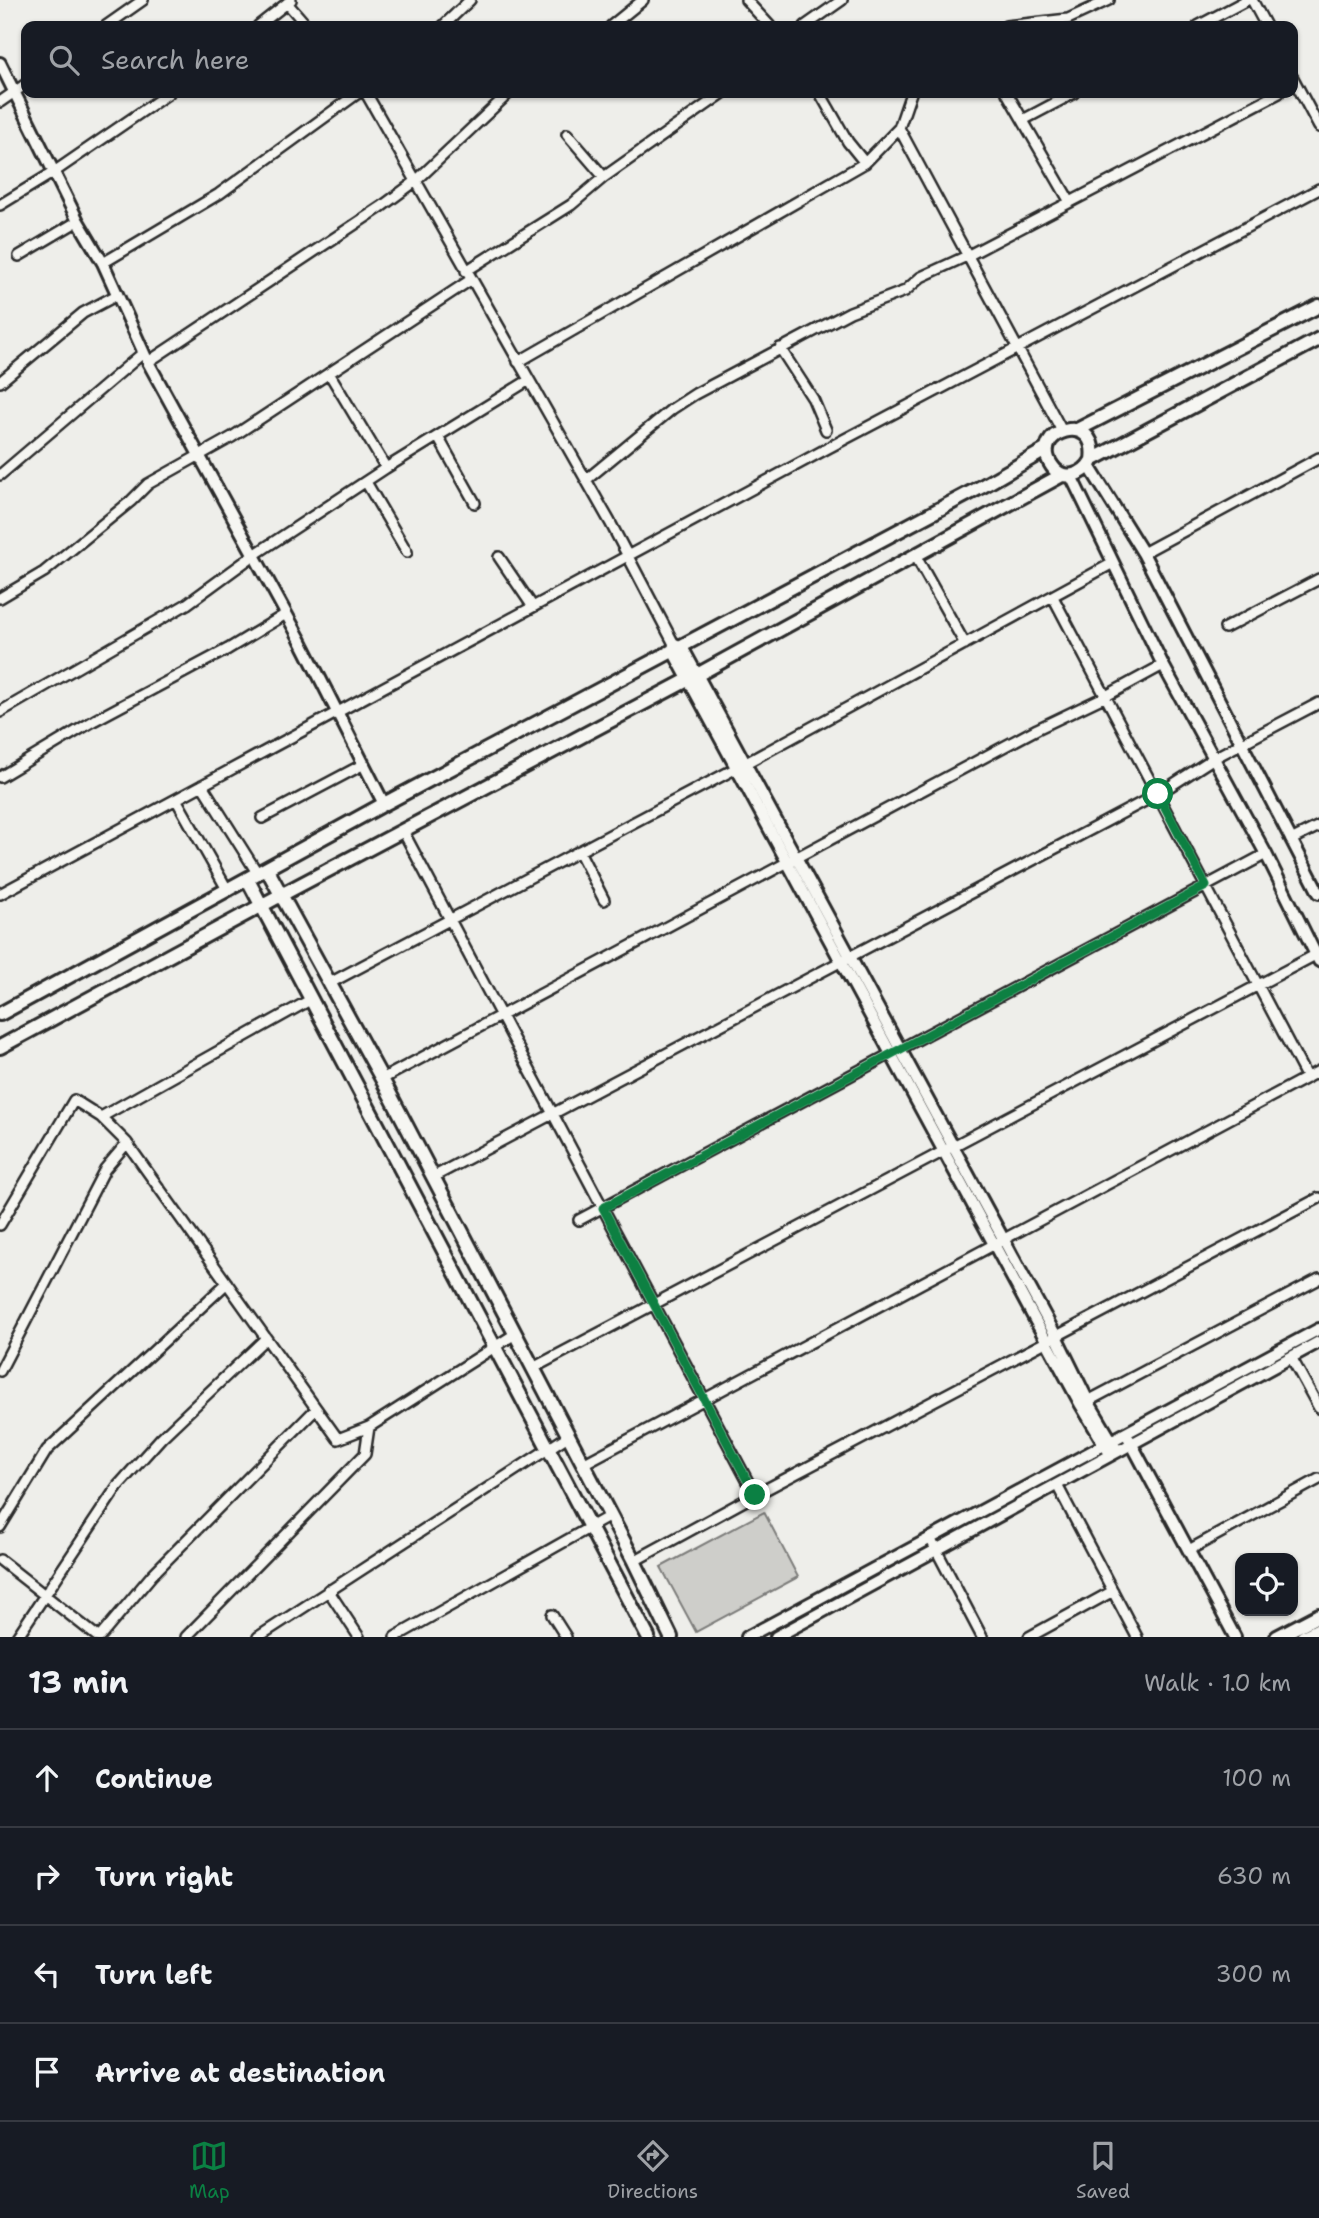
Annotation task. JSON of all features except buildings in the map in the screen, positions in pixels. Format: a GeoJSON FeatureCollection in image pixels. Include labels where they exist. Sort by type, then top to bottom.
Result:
{"type":"FeatureCollection","features":[{"type":"Feature","properties":{"kind":"main road"},"geometry":{"type":"LineString","coordinates":[[0,1014],[384,804],[1047,449],[1055,435],[1062,431],[1077,430],[1319,306]]}},
{"type":"Feature","properties":{"kind":"main road"},"geometry":{"type":"LineString","coordinates":[[0,1047],[692,678],[915,555],[1067,475],[1084,471],[1091,463],[1319,339]]}},
{"type":"Feature","properties":{"kind":"main road"},"geometry":{"type":"LineString","coordinates":[[1077,430],[1091,442],[1094,451],[1091,463]]}},
{"type":"Feature","properties":{"kind":"main road"},"geometry":{"type":"LineString","coordinates":[[1047,449],[1050,465],[1067,475]]}},
{"type":"Feature","properties":{"kind":"main road"},"geometry":{"type":"LineString","coordinates":[[258,874],[281,895],[382,1079],[671,1637]]}},
{"type":"Feature","properties":{"kind":"main road"},"geometry":{"type":"LineString","coordinates":[[258,874],[262,905],[310,1000],[648,1637]]}},
{"type":"Feature","properties":{"kind":"main road"},"geometry":{"type":"LineString","coordinates":[[404,1177],[426,1165]]}},
{"type":"Feature","properties":{"kind":"main road"},"geometry":{"type":"LineString","coordinates":[[1277,1637],[1319,1615]]}},
{"type":"Feature","properties":{"kind":"main road"},"geometry":{"type":"LineString","coordinates":[[1303,1637],[1319,1629]]}},
{"type":"Feature","properties":{"kind":"street"},"geometry":{"type":"LineString","coordinates":[[113,21],[143,0]]}},
{"type":"Feature","properties":{"kind":"street"},"geometry":{"type":"LineString","coordinates":[[448,21],[470,0]]}},
{"type":"Feature","properties":{"kind":"street"},"geometry":{"type":"LineString","coordinates":[[617,21],[643,0]]}},
{"type":"Feature","properties":{"kind":"street"},"geometry":{"type":"LineString","coordinates":[[746,0],[765,21]]}},
{"type":"Feature","properties":{"kind":"street"},"geometry":{"type":"LineString","coordinates":[[812,21],[842,0]]}},
{"type":"Feature","properties":{"kind":"street"},"geometry":{"type":"LineString","coordinates":[[1050,21],[1068,19],[1109,0]]}},
{"type":"Feature","properties":{"kind":"street"},"geometry":{"type":"LineString","coordinates":[[1207,21],[1247,0]]}},
{"type":"Feature","properties":{"kind":"street"},"geometry":{"type":"LineString","coordinates":[[1252,0],[1263,21]]}},
{"type":"Feature","properties":{"kind":"street"},"geometry":{"type":"LineString","coordinates":[[264,21],[289,1],[303,21]]}},
{"type":"Feature","properties":{"kind":"street"},"geometry":{"type":"LineString","coordinates":[[0,63],[78,221],[103,263],[146,358],[286,614],[384,804]]}},
{"type":"Feature","properties":{"kind":"street"},"geometry":{"type":"LineString","coordinates":[[0,102],[21,88]]}},
{"type":"Feature","properties":{"kind":"street"},"geometry":{"type":"LineString","coordinates":[[1298,89],[1319,127]]}},
{"type":"Feature","properties":{"kind":"street"},"geometry":{"type":"LineString","coordinates":[[0,205],[54,172],[162,98]]}},
{"type":"Feature","properties":{"kind":"street"},"geometry":{"type":"LineString","coordinates":[[103,263],[219,194],[358,98]]}},
{"type":"Feature","properties":{"kind":"street"},"geometry":{"type":"LineString","coordinates":[[368,98],[586,480],[1114,1452]]}},
{"type":"Feature","properties":{"kind":"street"},"geometry":{"type":"LineString","coordinates":[[0,475],[146,358],[416,181],[504,98]]}},
{"type":"Feature","properties":{"kind":"street"},"geometry":{"type":"LineString","coordinates":[[0,598],[44,572],[148,484],[232,437],[329,373],[571,205],[604,177],[716,98]]}},
{"type":"Feature","properties":{"kind":"street"},"geometry":{"type":"LineString","coordinates":[[823,98],[848,142],[865,163]]}},
{"type":"Feature","properties":{"kind":"street"},"geometry":{"type":"LineString","coordinates":[[518,362],[865,163],[899,128],[909,98]]}},
{"type":"Feature","properties":{"kind":"street"},"geometry":{"type":"LineString","coordinates":[[1010,98],[1070,202]]}},
{"type":"Feature","properties":{"kind":"street"},"geometry":{"type":"LineString","coordinates":[[1023,120],[1065,98]]}},
{"type":"Feature","properties":{"kind":"street"},"geometry":{"type":"LineString","coordinates":[[586,480],[672,409],[695,394],[850,312],[905,291],[921,277],[969,255],[1269,98]]}},
{"type":"Feature","properties":{"kind":"street"},"geometry":{"type":"LineString","coordinates":[[899,128],[1062,431]]}},
{"type":"Feature","properties":{"kind":"street"},"geometry":{"type":"LineString","coordinates":[[567,134],[604,177]]}},
{"type":"Feature","properties":{"kind":"street"},"geometry":{"type":"LineString","coordinates":[[0,894],[337,711],[1319,189]]}},
{"type":"Feature","properties":{"kind":"street"},"geometry":{"type":"LineString","coordinates":[[19,256],[78,221]]}},
{"type":"Feature","properties":{"kind":"street"},"geometry":{"type":"LineString","coordinates":[[0,382],[83,313],[117,295]]}},
{"type":"Feature","properties":{"kind":"street"},"geometry":{"type":"LineString","coordinates":[[780,348],[813,399],[826,430]]}},
{"type":"Feature","properties":{"kind":"street"},"geometry":{"type":"LineString","coordinates":[[329,373],[386,468]]}},
{"type":"Feature","properties":{"kind":"street"},"geometry":{"type":"LineString","coordinates":[[0,712],[187,604],[254,555],[386,468],[529,380]]}},
{"type":"Feature","properties":{"kind":"street"},"geometry":{"type":"LineString","coordinates":[[438,437],[475,503]]}},
{"type":"Feature","properties":{"kind":"street"},"geometry":{"type":"LineString","coordinates":[[1143,553],[1319,458]]}},
{"type":"Feature","properties":{"kind":"street"},"geometry":{"type":"LineString","coordinates":[[1091,463],[1143,553],[1319,893]]}},
{"type":"Feature","properties":{"kind":"street"},"geometry":{"type":"LineString","coordinates":[[533,1368],[1257,984],[1318,956],[1163,664],[1067,475]]}},
{"type":"Feature","properties":{"kind":"street"},"geometry":{"type":"LineString","coordinates":[[366,482],[407,552]]}},
{"type":"Feature","properties":{"kind":"street"},"geometry":{"type":"LineString","coordinates":[[915,555],[965,644]]}},
{"type":"Feature","properties":{"kind":"street"},"geometry":{"type":"LineString","coordinates":[[499,557],[533,607]]}},
{"type":"Feature","properties":{"kind":"street"},"geometry":{"type":"LineString","coordinates":[[330,983],[741,765],[1113,563]]}},
{"type":"Feature","properties":{"kind":"street"},"geometry":{"type":"LineString","coordinates":[[1225,628],[1319,579]]}},
{"type":"Feature","properties":{"kind":"street"},"geometry":{"type":"LineString","coordinates":[[1053,597],[1307,1078]]}},
{"type":"Feature","properties":{"kind":"street"},"geometry":{"type":"LineString","coordinates":[[0,777],[95,720],[228,649],[286,614]]}},
{"type":"Feature","properties":{"kind":"street"},"geometry":{"type":"LineString","coordinates":[[382,1079],[1163,664]]}},
{"type":"Feature","properties":{"kind":"street"},"geometry":{"type":"LineString","coordinates":[[433,1177],[1158,794],[1214,758],[1319,704]]}},
{"type":"Feature","properties":{"kind":"street"},"geometry":{"type":"LineString","coordinates":[[262,818],[364,764]]}},
{"type":"Feature","properties":{"kind":"street"},"geometry":{"type":"LineString","coordinates":[[202,785],[258,874]]}},
{"type":"Feature","properties":{"kind":"street"},"geometry":{"type":"LineString","coordinates":[[176,799],[228,891]]}},
{"type":"Feature","properties":{"kind":"street"},"geometry":{"type":"LineString","coordinates":[[1291,841],[1319,826]]}},
{"type":"Feature","properties":{"kind":"street"},"geometry":{"type":"LineString","coordinates":[[403,831],[755,1495]]}},
{"type":"Feature","properties":{"kind":"street"},"geometry":{"type":"LineString","coordinates":[[579,851],[604,900]]}},
{"type":"Feature","properties":{"kind":"street"},"geometry":{"type":"LineString","coordinates":[[579,1220],[1266,854]]}},
{"type":"Feature","properties":{"kind":"street"},"geometry":{"type":"LineString","coordinates":[[102,1117],[310,1000]]}},
{"type":"Feature","properties":{"kind":"street"},"geometry":{"type":"LineString","coordinates":[[583,1464],[704,1402],[1319,1071]]}},
{"type":"Feature","properties":{"kind":"street"},"geometry":{"type":"LineString","coordinates":[[0,1225],[74,1100],[102,1117],[127,1143],[338,1439],[369,1427],[515,1334]]}},
{"type":"Feature","properties":{"kind":"street"},"geometry":{"type":"LineString","coordinates":[[0,1371],[105,1169],[127,1143]]}},
{"type":"Feature","properties":{"kind":"street"},"geometry":{"type":"LineString","coordinates":[[634,1561],[1319,1198]]}},
{"type":"Feature","properties":{"kind":"street"},"geometry":{"type":"LineString","coordinates":[[1088,1401],[1319,1279]]}},
{"type":"Feature","properties":{"kind":"street"},"geometry":{"type":"LineString","coordinates":[[0,1527],[47,1450],[227,1283]]}},
{"type":"Feature","properties":{"kind":"street"},"geometry":{"type":"LineString","coordinates":[[776,1637],[1057,1485],[1114,1452],[1128,1438],[1319,1329]]}},
{"type":"Feature","properties":{"kind":"street"},"geometry":{"type":"LineString","coordinates":[[18,1637],[117,1487],[161,1438],[265,1339]]}},
{"type":"Feature","properties":{"kind":"street"},"geometry":{"type":"LineString","coordinates":[[1052,1340],[1088,1401],[1107,1442]]}},
{"type":"Feature","properties":{"kind":"street"},"geometry":{"type":"LineString","coordinates":[[747,1637],[1107,1442],[1128,1438],[1319,1342]]}},
{"type":"Feature","properties":{"kind":"street"},"geometry":{"type":"LineString","coordinates":[[1291,1357],[1319,1408]]}},
{"type":"Feature","properties":{"kind":"street"},"geometry":{"type":"LineString","coordinates":[[0,1560],[99,1637],[152,1576],[316,1409]]}},
{"type":"Feature","properties":{"kind":"street"},"geometry":{"type":"LineString","coordinates":[[186,1637],[365,1454],[369,1427]]}},
{"type":"Feature","properties":{"kind":"street"},"geometry":{"type":"LineString","coordinates":[[258,1637],[568,1436]]}},
{"type":"Feature","properties":{"kind":"street"},"geometry":{"type":"LineString","coordinates":[[1128,1438],[1235,1637]]}},
{"type":"Feature","properties":{"kind":"street"},"geometry":{"type":"LineString","coordinates":[[1189,1550],[1319,1479]]}},
{"type":"Feature","properties":{"kind":"street"},"geometry":{"type":"LineString","coordinates":[[1057,1485],[1137,1637]]}},
{"type":"Feature","properties":{"kind":"street"},"geometry":{"type":"LineString","coordinates":[[395,1637],[610,1516]]}},
{"type":"Feature","properties":{"kind":"street"},"geometry":{"type":"LineString","coordinates":[[930,1538],[982,1637]]}},
{"type":"Feature","properties":{"kind":"street"},"geometry":{"type":"LineString","coordinates":[[328,1590],[359,1637]]}},
{"type":"Feature","properties":{"kind":"street"},"geometry":{"type":"LineString","coordinates":[[1029,1637],[1113,1591]]}},
{"type":"Feature","properties":{"kind":"street"},"geometry":{"type":"LineString","coordinates":[[552,1615],[566,1637]]}},
{"type":"Feature","properties":{"kind":"shaded area"},"geometry":{"type":"Polygon","coordinates":[[[764,1512],[798,1577],[696,1632],[661,1567],[764,1512]]]}},
{"type":"Feature","properties":{"kind":"route"},"geometry":{"type":"LineString","coordinates":[[755,1495],[603,1208],[1206,886],[1158,794]]}}]}
